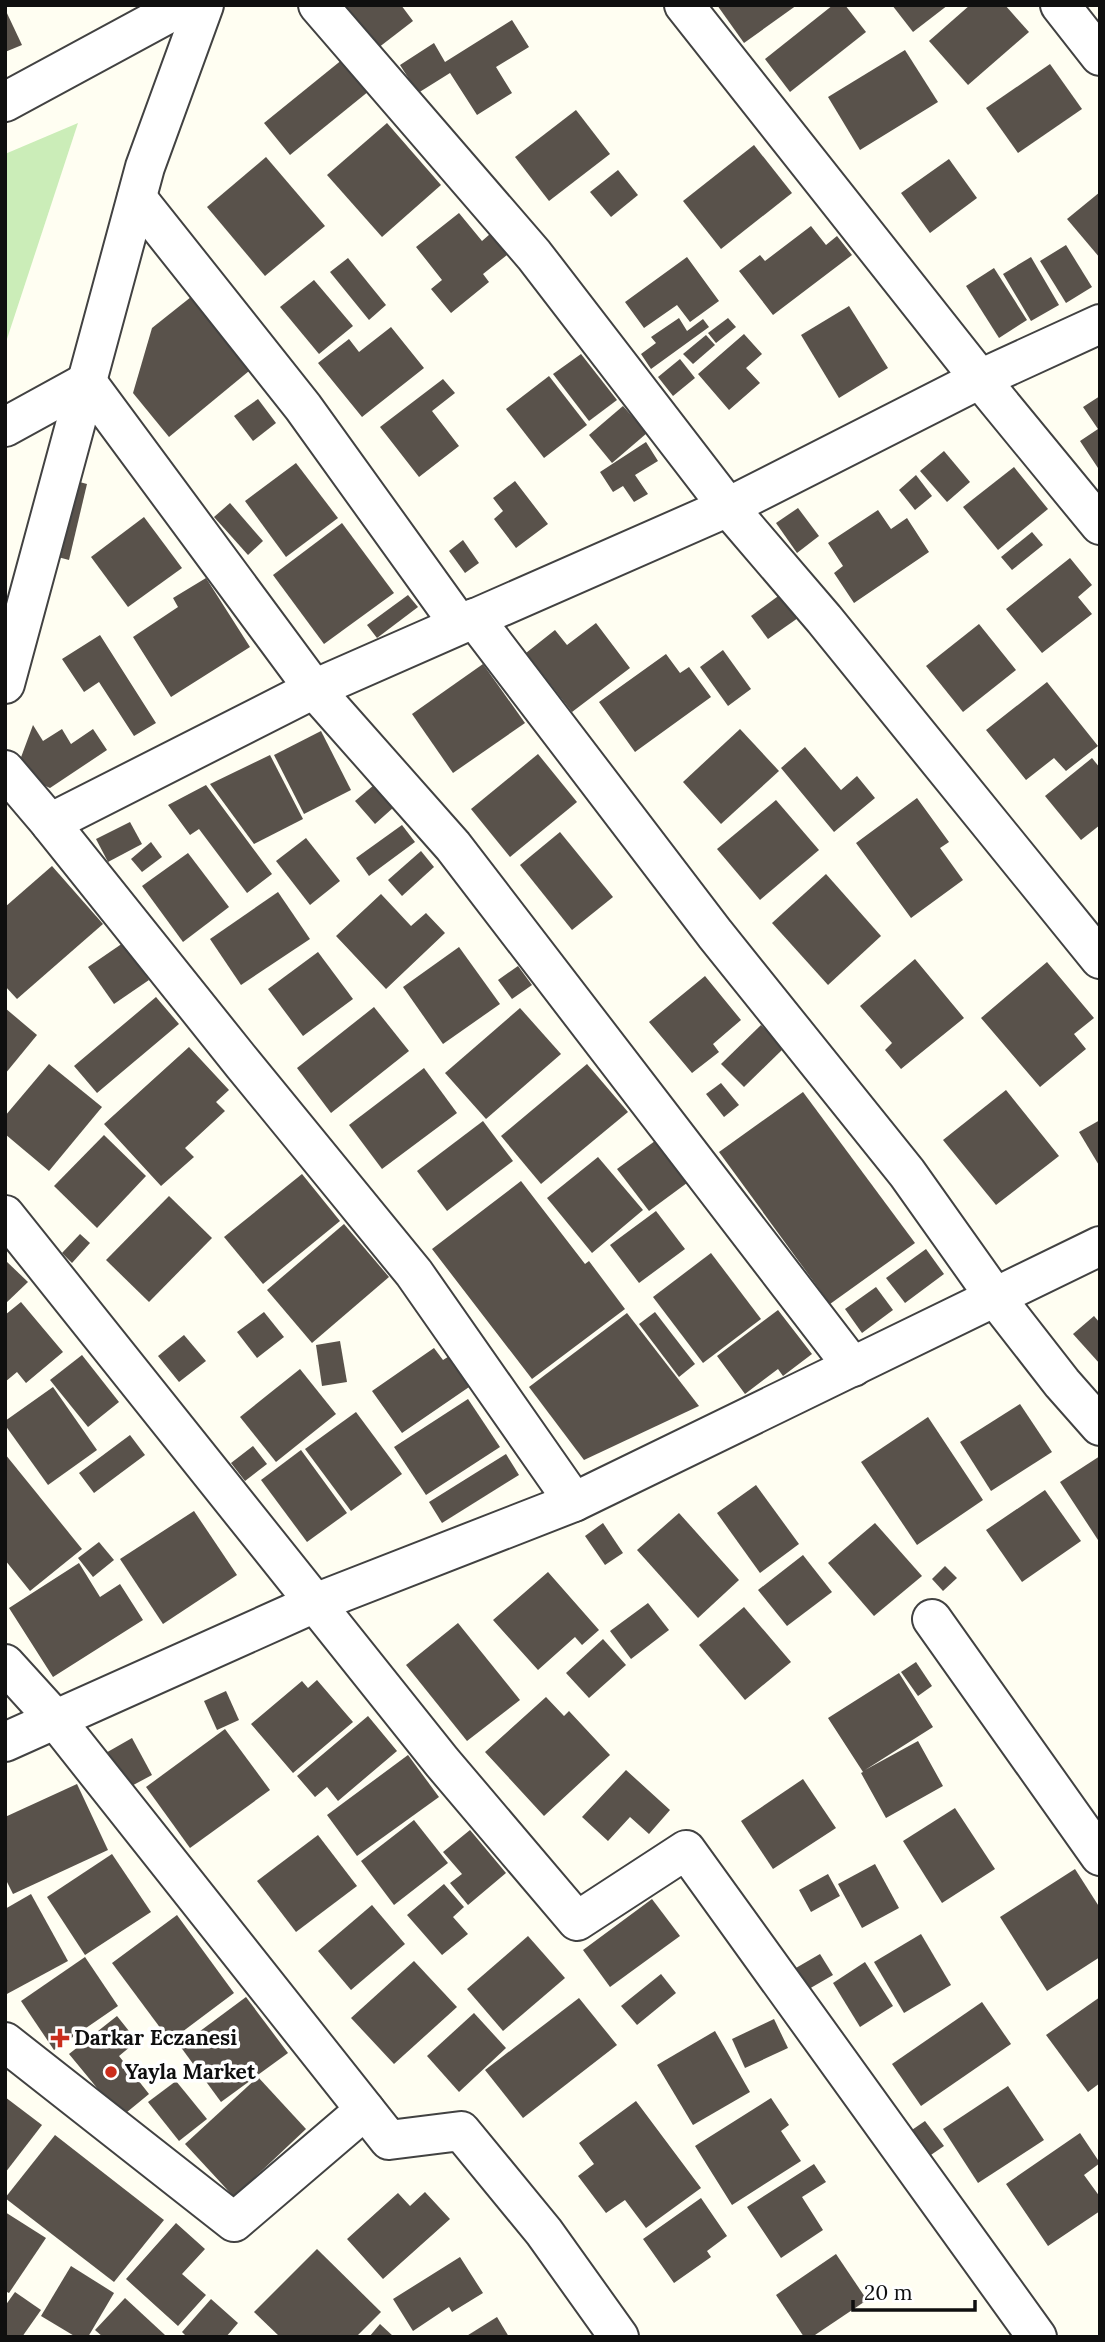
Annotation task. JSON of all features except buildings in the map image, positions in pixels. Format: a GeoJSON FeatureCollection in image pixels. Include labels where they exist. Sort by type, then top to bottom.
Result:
{"type":"FeatureCollection","features":[{"type":"Feature","properties":{"kind":"street"},"geometry":{"type":"LineString","coordinates":[[5,102],[184,5]]}},
{"type":"Feature","properties":{"kind":"street"},"geometry":{"type":"LineString","coordinates":[[5,684],[145,167],[204,5]]}},
{"type":"Feature","properties":{"kind":"street"},"geometry":{"type":"LineString","coordinates":[[318,5],[534,255],[728,507],[824,619],[1100,960]]}},
{"type":"Feature","properties":{"kind":"street"},"geometry":{"type":"LineString","coordinates":[[684,5],[1100,526]]}},
{"type":"Feature","properties":{"kind":"street"},"geometry":{"type":"LineString","coordinates":[[1060,5],[1100,56]]}},
{"type":"Feature","properties":{"kind":"street"},"geometry":{"type":"LineString","coordinates":[[137,198],[303,407],[466,621],[907,1173],[995,1297],[1062,1383],[1100,1426]]}},
{"type":"Feature","properties":{"kind":"street"},"geometry":{"type":"LineString","coordinates":[[50,823],[314,689],[728,507],[980,379],[1100,324]]}},
{"type":"Feature","properties":{"kind":"street"},"geometry":{"type":"LineString","coordinates":[[5,428],[87,382]]}},
{"type":"Feature","properties":{"kind":"street"},"geometry":{"type":"LineString","coordinates":[[87,382],[314,689],[453,846],[853,1367]]}},
{"type":"Feature","properties":{"kind":"street"},"geometry":{"type":"LineString","coordinates":[[5,770],[414,1273],[574,1503]]}},
{"type":"Feature","properties":{"kind":"street"},"geometry":{"type":"LineString","coordinates":[[5,1215],[442,1762],[577,1921],[686,1850],[1037,2337]]}},
{"type":"Feature","properties":{"kind":"street"},"geometry":{"type":"LineString","coordinates":[[5,1742],[315,1603],[574,1503],[1100,1247]]}},
{"type":"Feature","properties":{"kind":"street"},"geometry":{"type":"LineString","coordinates":[[932,1619],[1100,1856]]}},
{"type":"Feature","properties":{"kind":"street"},"geometry":{"type":"LineString","coordinates":[[5,1664],[55,1719],[390,2140],[461,2131],[544,2232],[619,2337]]}},
{"type":"Feature","properties":{"kind":"street"},"geometry":{"type":"LineString","coordinates":[[5,2042],[234,2222],[365,2110]]}},
{"type":"Feature","properties":{"kind":"green space"},"geometry":{"type":"Polygon","coordinates":[[[78,123],[5,345],[5,154],[78,123]]]}},
{"type":"Feature","properties":{"kind":"place","name":"Darkar Eczanesi"},"geometry":{"type":"Point","coordinates":[60,2038]}},
{"type":"Feature","properties":{"kind":"place","name":"Yayla Market"},"geometry":{"type":"Point","coordinates":[111,2072]}}]}
